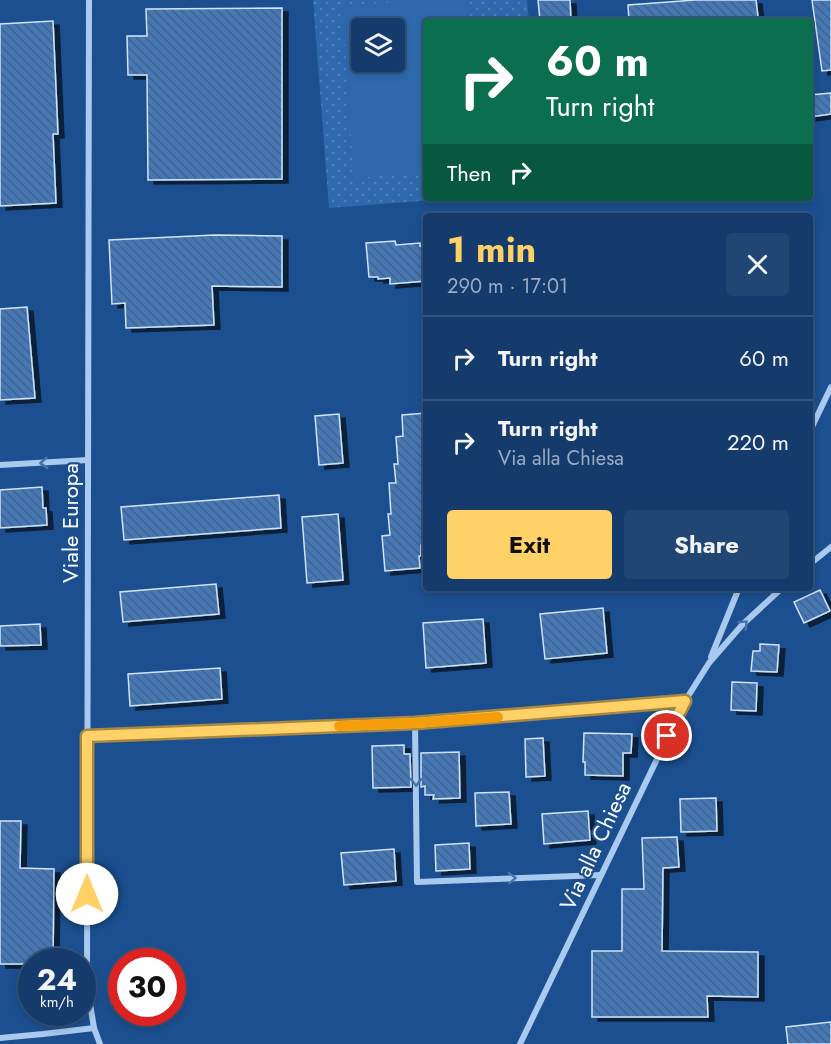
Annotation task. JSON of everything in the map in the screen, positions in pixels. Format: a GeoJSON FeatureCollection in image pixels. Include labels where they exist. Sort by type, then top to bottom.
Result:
{"type":"FeatureCollection","features":[{"type":"Feature","properties":{"kind":"street","name":"Viale Europa"},"geometry":{"type":"LineString","coordinates":[[88,0],[87,985],[94,1028],[100,1044]]}},
{"type":"Feature","properties":{"kind":"street"},"geometry":{"type":"LineString","coordinates":[[813,425],[831,387]]}},
{"type":"Feature","properties":{"kind":"street"},"geometry":{"type":"LineString","coordinates":[[0,465],[88,460]]}},
{"type":"Feature","properties":{"kind":"street"},"geometry":{"type":"LineString","coordinates":[[813,562],[831,547]]}},
{"type":"Feature","properties":{"kind":"street"},"geometry":{"type":"LineString","coordinates":[[709,663],[738,591]]}},
{"type":"Feature","properties":{"kind":"street","name":"Via alla Chiesa"},"geometry":{"type":"LineString","coordinates":[[520,1044],[685,701],[709,663],[742,625],[779,591]]}},
{"type":"Feature","properties":{"kind":"street"},"geometry":{"type":"LineString","coordinates":[[87,736],[415,723],[685,701]]}},
{"type":"Feature","properties":{"kind":"street"},"geometry":{"type":"LineString","coordinates":[[415,723],[417,882],[601,875]]}},
{"type":"Feature","properties":{"kind":"street"},"geometry":{"type":"LineString","coordinates":[[0,1038],[94,1028]]}},
{"type":"Feature","properties":{"kind":"shaded area"},"geometry":{"type":"Polygon","coordinates":[[[313,0],[527,0],[529,18],[423,18],[423,201],[329,208],[313,0]]]}},
{"type":"Feature","properties":{"kind":"shaded area"},"geometry":{"type":"Polygon","coordinates":[[[425,0],[467,0],[468,18],[423,18],[423,173],[354,178],[342,6],[425,0]]]}},
{"type":"Feature","properties":{"kind":"building"},"geometry":{"type":"Polygon","coordinates":[[[538,0],[570,0],[571,18],[540,18],[538,0]]]}},
{"type":"Feature","properties":{"kind":"building"},"geometry":{"type":"Polygon","coordinates":[[[695,0],[756,0],[758,17],[629,18],[628,5],[695,0]]]}},
{"type":"Feature","properties":{"kind":"building"},"geometry":{"type":"Polygon","coordinates":[[[812,0],[831,0],[831,70],[822,71],[812,0]]]}},
{"type":"Feature","properties":{"kind":"building"},"geometry":{"type":"Polygon","coordinates":[[[282,8],[282,179],[148,180],[147,75],[128,75],[127,36],[147,36],[146,9],[282,8]]]}},
{"type":"Feature","properties":{"kind":"building"},"geometry":{"type":"Polygon","coordinates":[[[53,21],[58,134],[53,134],[56,203],[0,206],[0,24],[53,21]]]}},
{"type":"Feature","properties":{"kind":"building"},"geometry":{"type":"Polygon","coordinates":[[[831,93],[831,114],[813,117],[813,95],[831,93]]]}},
{"type":"Feature","properties":{"kind":"building"},"geometry":{"type":"Polygon","coordinates":[[[215,235],[282,236],[282,287],[212,286],[214,325],[126,328],[125,303],[112,304],[109,240],[215,235]]]}},
{"type":"Feature","properties":{"kind":"building"},"geometry":{"type":"Polygon","coordinates":[[[395,241],[396,245],[420,243],[420,246],[423,246],[423,281],[390,284],[390,278],[369,277],[366,243],[395,241]]]}},
{"type":"Feature","properties":{"kind":"building"},"geometry":{"type":"Polygon","coordinates":[[[27,307],[35,398],[0,400],[0,309],[27,307]]]}},
{"type":"Feature","properties":{"kind":"building"},"geometry":{"type":"Polygon","coordinates":[[[423,413],[423,545],[421,545],[421,556],[419,556],[420,568],[385,571],[382,536],[390,535],[389,483],[396,483],[394,464],[398,464],[396,437],[403,436],[402,415],[423,413]]]}},
{"type":"Feature","properties":{"kind":"building"},"geometry":{"type":"Polygon","coordinates":[[[339,414],[343,463],[319,465],[315,416],[339,414]]]}},
{"type":"Feature","properties":{"kind":"building"},"geometry":{"type":"Polygon","coordinates":[[[42,487],[47,525],[0,528],[0,490],[42,487]]]}},
{"type":"Feature","properties":{"kind":"building"},"geometry":{"type":"Polygon","coordinates":[[[279,495],[281,528],[124,540],[121,507],[279,495]]]}},
{"type":"Feature","properties":{"kind":"building"},"geometry":{"type":"Polygon","coordinates":[[[338,514],[343,580],[307,583],[302,517],[338,514]]]}},
{"type":"Feature","properties":{"kind":"building"},"geometry":{"type":"Polygon","coordinates":[[[216,584],[219,614],[123,622],[120,592],[216,584]]]}},
{"type":"Feature","properties":{"kind":"building"},"geometry":{"type":"Polygon","coordinates":[[[820,590],[830,611],[804,623],[794,602],[820,590]]]}},
{"type":"Feature","properties":{"kind":"building"},"geometry":{"type":"Polygon","coordinates":[[[603,608],[607,653],[545,659],[540,614],[603,608]]]}},
{"type":"Feature","properties":{"kind":"building"},"geometry":{"type":"Polygon","coordinates":[[[483,619],[486,663],[426,668],[423,623],[483,619]]]}},
{"type":"Feature","properties":{"kind":"building"},"geometry":{"type":"Polygon","coordinates":[[[40,624],[41,645],[0,646],[0,626],[40,624]]]}},
{"type":"Feature","properties":{"kind":"building"},"geometry":{"type":"Polygon","coordinates":[[[760,644],[779,645],[777,672],[751,671],[753,651],[760,651],[760,644]]]}},
{"type":"Feature","properties":{"kind":"building"},"geometry":{"type":"Polygon","coordinates":[[[220,668],[222,699],[130,706],[128,674],[220,668]]]}},
{"type":"Feature","properties":{"kind":"building"},"geometry":{"type":"Polygon","coordinates":[[[732,682],[757,683],[756,711],[731,710],[732,682]]]}},
{"type":"Feature","properties":{"kind":"building"},"geometry":{"type":"Polygon","coordinates":[[[584,733],[632,734],[631,753],[623,753],[623,776],[585,775],[584,733]]]}},
{"type":"Feature","properties":{"kind":"building"},"geometry":{"type":"Polygon","coordinates":[[[543,738],[545,776],[526,777],[525,739],[543,738]]]}},
{"type":"Feature","properties":{"kind":"building"},"geometry":{"type":"Polygon","coordinates":[[[404,745],[404,754],[410,754],[411,787],[373,788],[372,746],[404,745]]]}},
{"type":"Feature","properties":{"kind":"building"},"geometry":{"type":"Polygon","coordinates":[[[459,752],[460,798],[433,799],[434,795],[425,795],[425,786],[421,787],[421,753],[459,752]]]}},
{"type":"Feature","properties":{"kind":"building"},"geometry":{"type":"Polygon","coordinates":[[[509,792],[511,824],[476,826],[475,793],[509,792]]]}},
{"type":"Feature","properties":{"kind":"building"},"geometry":{"type":"Polygon","coordinates":[[[716,798],[717,831],[681,832],[680,799],[716,798]]]}},
{"type":"Feature","properties":{"kind":"building"},"geometry":{"type":"Polygon","coordinates":[[[588,811],[590,840],[544,844],[542,814],[588,811]]]}},
{"type":"Feature","properties":{"kind":"building"},"geometry":{"type":"Polygon","coordinates":[[[0,821],[21,821],[20,868],[54,869],[53,948],[18,948],[18,964],[0,964],[0,821]]]}},
{"type":"Feature","properties":{"kind":"building"},"geometry":{"type":"Polygon","coordinates":[[[677,837],[679,867],[663,868],[662,951],[758,952],[758,997],[707,996],[708,1017],[592,1017],[592,951],[622,951],[622,889],[644,889],[642,838],[677,837]]]}},
{"type":"Feature","properties":{"kind":"building"},"geometry":{"type":"Polygon","coordinates":[[[469,843],[470,869],[436,871],[435,845],[469,843]]]}},
{"type":"Feature","properties":{"kind":"building"},"geometry":{"type":"Polygon","coordinates":[[[394,849],[396,881],[344,885],[341,853],[394,849]]]}},
{"type":"Feature","properties":{"kind":"building"},"geometry":{"type":"Polygon","coordinates":[[[831,1022],[831,1044],[788,1044],[786,1027],[831,1022]]]}},
{"type":"Feature","properties":{"kind":"slow traffic"},"geometry":{"type":"LineString","coordinates":[[339,726],[498,717]]}},
{"type":"Feature","properties":{"kind":"route"},"geometry":{"type":"LineString","coordinates":[[87,894],[87,736],[415,723],[685,701],[667,736]]}}]}
